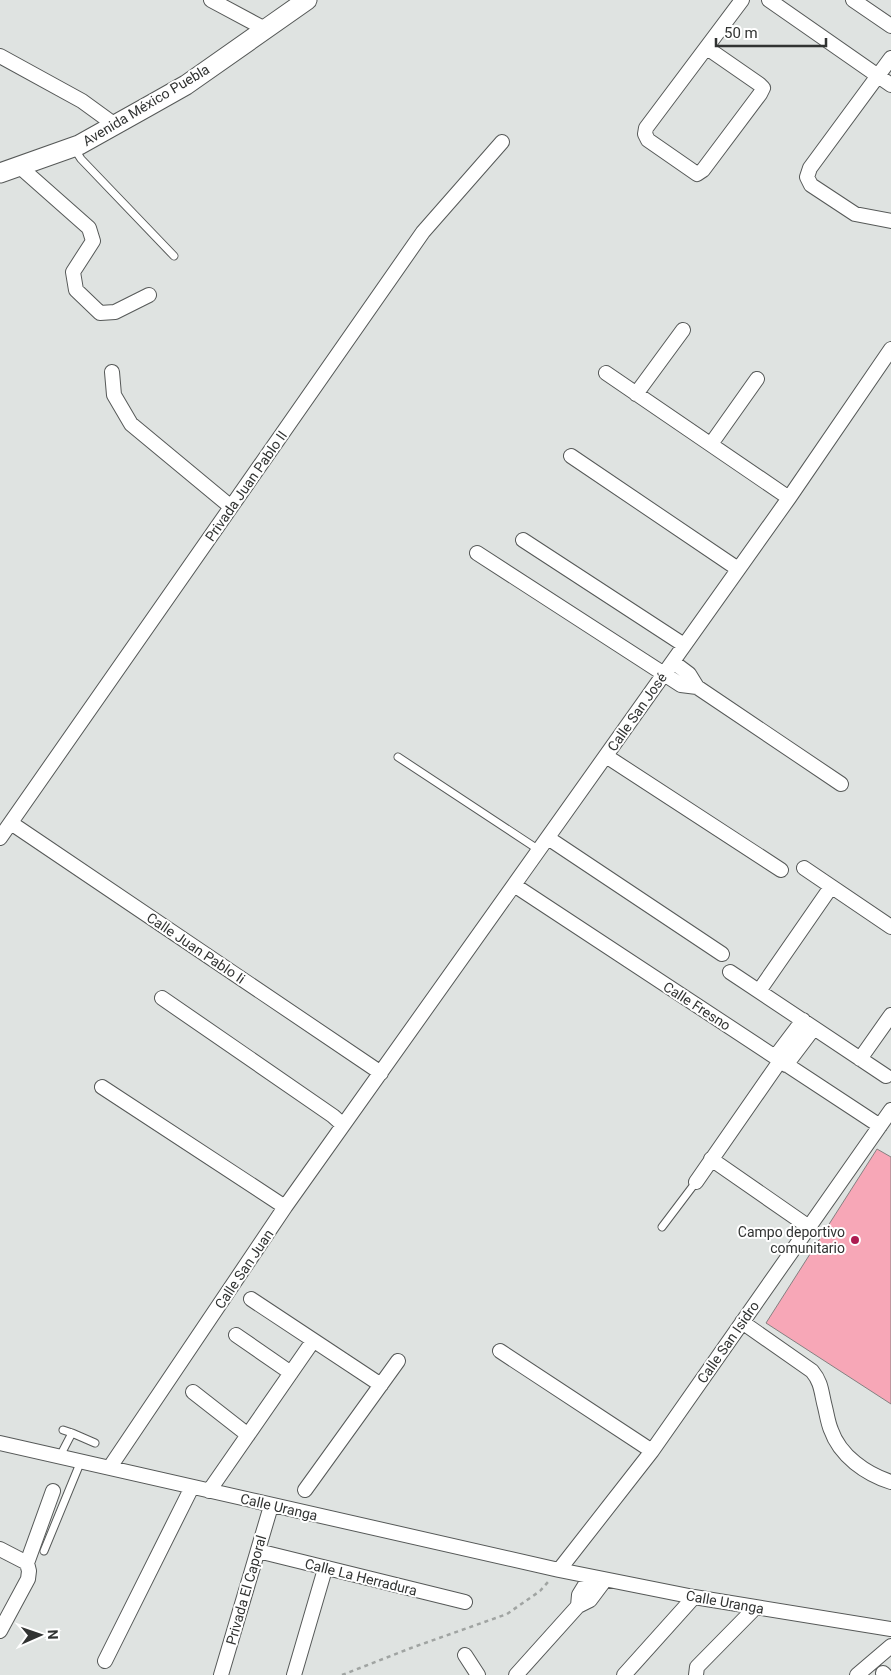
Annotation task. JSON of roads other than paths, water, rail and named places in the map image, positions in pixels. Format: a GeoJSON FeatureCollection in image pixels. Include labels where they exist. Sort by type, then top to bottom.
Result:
{"type":"FeatureCollection","features":[{"type":"Feature","properties":{"kind":"main road","name":"Avenida México Puebla"},"geometry":{"type":"LineString","coordinates":[[0,173],[74,148],[186,85],[307,0]]}},
{"type":"Feature","properties":{"kind":"street"},"geometry":{"type":"LineString","coordinates":[[211,0],[265,29]]}},
{"type":"Feature","properties":{"kind":"street"},"geometry":{"type":"LineString","coordinates":[[707,48],[763,88],[703,170],[697,174],[648,140],[645,134],[646,128],[742,0]]}},
{"type":"Feature","properties":{"kind":"street"},"geometry":{"type":"LineString","coordinates":[[770,0],[891,85]]}},
{"type":"Feature","properties":{"kind":"street"},"geometry":{"type":"LineString","coordinates":[[853,0],[891,26]]}},
{"type":"Feature","properties":{"kind":"street"},"geometry":{"type":"LineString","coordinates":[[0,56],[82,102],[115,125]]}},
{"type":"Feature","properties":{"kind":"street"},"geometry":{"type":"LineString","coordinates":[[891,58],[810,168],[807,177],[811,185],[855,214],[891,221]]}},
{"type":"Feature","properties":{"kind":"street","name":"Privada Juan Pablo II"},"geometry":{"type":"LineString","coordinates":[[0,838],[423,232],[502,142]]}},
{"type":"Feature","properties":{"kind":"street"},"geometry":{"type":"LineString","coordinates":[[20,167],[89,228],[92,241],[73,272],[76,290],[100,313],[115,312],[149,295]]}},
{"type":"Feature","properties":{"kind":"street"},"geometry":{"type":"LineString","coordinates":[[636,394],[683,330]]}},
{"type":"Feature","properties":{"kind":"street","name":"Calle San José"},"geometry":{"type":"LineString","coordinates":[[381,1073],[789,498],[891,349]]}},
{"type":"Feature","properties":{"kind":"street"},"geometry":{"type":"LineString","coordinates":[[112,372],[114,395],[131,424],[231,507]]}},
{"type":"Feature","properties":{"kind":"street"},"geometry":{"type":"LineString","coordinates":[[606,373],[789,498]]}},
{"type":"Feature","properties":{"kind":"street"},"geometry":{"type":"LineString","coordinates":[[711,444],[757,378]]}},
{"type":"Feature","properties":{"kind":"street"},"geometry":{"type":"LineString","coordinates":[[571,456],[738,569]]}},
{"type":"Feature","properties":{"kind":"street"},"geometry":{"type":"LineString","coordinates":[[523,540],[684,645]]}},
{"type":"Feature","properties":{"kind":"street"},"geometry":{"type":"LineString","coordinates":[[477,553],[681,686],[697,687]]}},
{"type":"Feature","properties":{"kind":"street"},"geometry":{"type":"LineString","coordinates":[[673,662],[689,674],[697,687],[841,784]]}},
{"type":"Feature","properties":{"kind":"street"},"geometry":{"type":"LineString","coordinates":[[606,756],[781,870]]}},
{"type":"Feature","properties":{"kind":"street","name":"Calle Juan Pablo Ii"},"geometry":{"type":"LineString","coordinates":[[11,823],[381,1073]]}},
{"type":"Feature","properties":{"kind":"street"},"geometry":{"type":"LineString","coordinates":[[548,838],[722,954]]}},
{"type":"Feature","properties":{"kind":"street"},"geometry":{"type":"LineString","coordinates":[[804,868],[891,927]]}},
{"type":"Feature","properties":{"kind":"street","name":"Calle Fresno"},"geometry":{"type":"LineString","coordinates":[[514,886],[880,1126]]}},
{"type":"Feature","properties":{"kind":"street"},"geometry":{"type":"LineString","coordinates":[[759,991],[831,887]]}},
{"type":"Feature","properties":{"kind":"street"},"geometry":{"type":"LineString","coordinates":[[730,972],[886,1076]]}},
{"type":"Feature","properties":{"kind":"street"},"geometry":{"type":"LineString","coordinates":[[162,998],[333,1116],[343,1125]]}},
{"type":"Feature","properties":{"kind":"street"},"geometry":{"type":"LineString","coordinates":[[860,1059],[891,1015]]}},
{"type":"Feature","properties":{"kind":"street"},"geometry":{"type":"LineString","coordinates":[[696,1182],[809,1024]]}},
{"type":"Feature","properties":{"kind":"street","name":"Calle San Juan"},"geometry":{"type":"LineString","coordinates":[[110,1467],[285,1208],[381,1073]]}},
{"type":"Feature","properties":{"kind":"street"},"geometry":{"type":"LineString","coordinates":[[102,1087],[285,1208]]}},
{"type":"Feature","properties":{"kind":"street","name":"Calle San Isidro"},"geometry":{"type":"LineString","coordinates":[[559,1570],[652,1450],[891,1110]]}},
{"type":"Feature","properties":{"kind":"street"},"geometry":{"type":"LineString","coordinates":[[711,1159],[809,1227]]}},
{"type":"Feature","properties":{"kind":"street"},"geometry":{"type":"LineString","coordinates":[[251,1299],[381,1385]]}},
{"type":"Feature","properties":{"kind":"street"},"geometry":{"type":"LineString","coordinates":[[742,1322],[812,1371],[819,1380],[831,1432],[844,1452],[859,1467],[877,1478],[891,1482]]}},
{"type":"Feature","properties":{"kind":"street"},"geometry":{"type":"LineString","coordinates":[[236,1335],[291,1373]]}},
{"type":"Feature","properties":{"kind":"street"},"geometry":{"type":"LineString","coordinates":[[209,1491],[314,1341]]}},
{"type":"Feature","properties":{"kind":"street"},"geometry":{"type":"LineString","coordinates":[[500,1351],[652,1450]]}},
{"type":"Feature","properties":{"kind":"street"},"geometry":{"type":"LineString","coordinates":[[305,1490],[398,1361]]}},
{"type":"Feature","properties":{"kind":"street"},"geometry":{"type":"LineString","coordinates":[[193,1392],[248,1435]]}},
{"type":"Feature","properties":{"kind":"street","name":"Calle Uranga"},"geometry":{"type":"LineString","coordinates":[[0,1443],[110,1467],[271,1506],[605,1580],[755,1608],[891,1629]]}},
{"type":"Feature","properties":{"kind":"street"},"geometry":{"type":"LineString","coordinates":[[105,1661],[192,1487]]}},
{"type":"Feature","properties":{"kind":"street"},"geometry":{"type":"LineString","coordinates":[[0,1631],[28,1579],[28,1563],[53,1491]]}},
{"type":"Feature","properties":{"kind":"street","name":"Privada El Caporal"},"geometry":{"type":"LineString","coordinates":[[222,1675],[271,1506]]}},
{"type":"Feature","properties":{"kind":"street"},"geometry":{"type":"LineString","coordinates":[[0,1549],[28,1563]]}},
{"type":"Feature","properties":{"kind":"street","name":"Calle La Herradura"},"geometry":{"type":"LineString","coordinates":[[258,1551],[465,1602]]}},
{"type":"Feature","properties":{"kind":"street"},"geometry":{"type":"LineString","coordinates":[[294,1675],[325,1569]]}},
{"type":"Feature","properties":{"kind":"street"},"geometry":{"type":"LineString","coordinates":[[578,1606],[578,1595],[590,1576]]}},
{"type":"Feature","properties":{"kind":"street"},"geometry":{"type":"LineString","coordinates":[[516,1675],[578,1606],[590,1600],[605,1580]]}},
{"type":"Feature","properties":{"kind":"street"},"geometry":{"type":"LineString","coordinates":[[624,1675],[694,1597]]}},
{"type":"Feature","properties":{"kind":"street"},"geometry":{"type":"LineString","coordinates":[[696,1675],[697,1667],[755,1608]]}},
{"type":"Feature","properties":{"kind":"street"},"geometry":{"type":"LineString","coordinates":[[857,1675],[891,1646]]}},
{"type":"Feature","properties":{"kind":"street"},"geometry":{"type":"LineString","coordinates":[[465,1655],[478,1675]]}},
{"type":"Feature","properties":{"kind":"lane"},"geometry":{"type":"LineString","coordinates":[[74,148],[81,159],[174,256]]}},
{"type":"Feature","properties":{"kind":"lane"},"geometry":{"type":"LineString","coordinates":[[398,757],[539,850]]}},
{"type":"Feature","properties":{"kind":"lane"},"geometry":{"type":"LineString","coordinates":[[662,1227],[696,1182]]}},
{"type":"Feature","properties":{"kind":"lane"},"geometry":{"type":"LineString","coordinates":[[63,1430],[96,1443]]}},
{"type":"Feature","properties":{"kind":"lane"},"geometry":{"type":"LineString","coordinates":[[60,1456],[72,1434]]}},
{"type":"Feature","properties":{"kind":"lane"},"geometry":{"type":"LineString","coordinates":[[44,1551],[81,1461]]}},
{"type":"Feature","properties":{"kind":"place","name":"Campo deportivo comunitario"},"geometry":{"type":"Point","coordinates":[855,1240]}}]}
